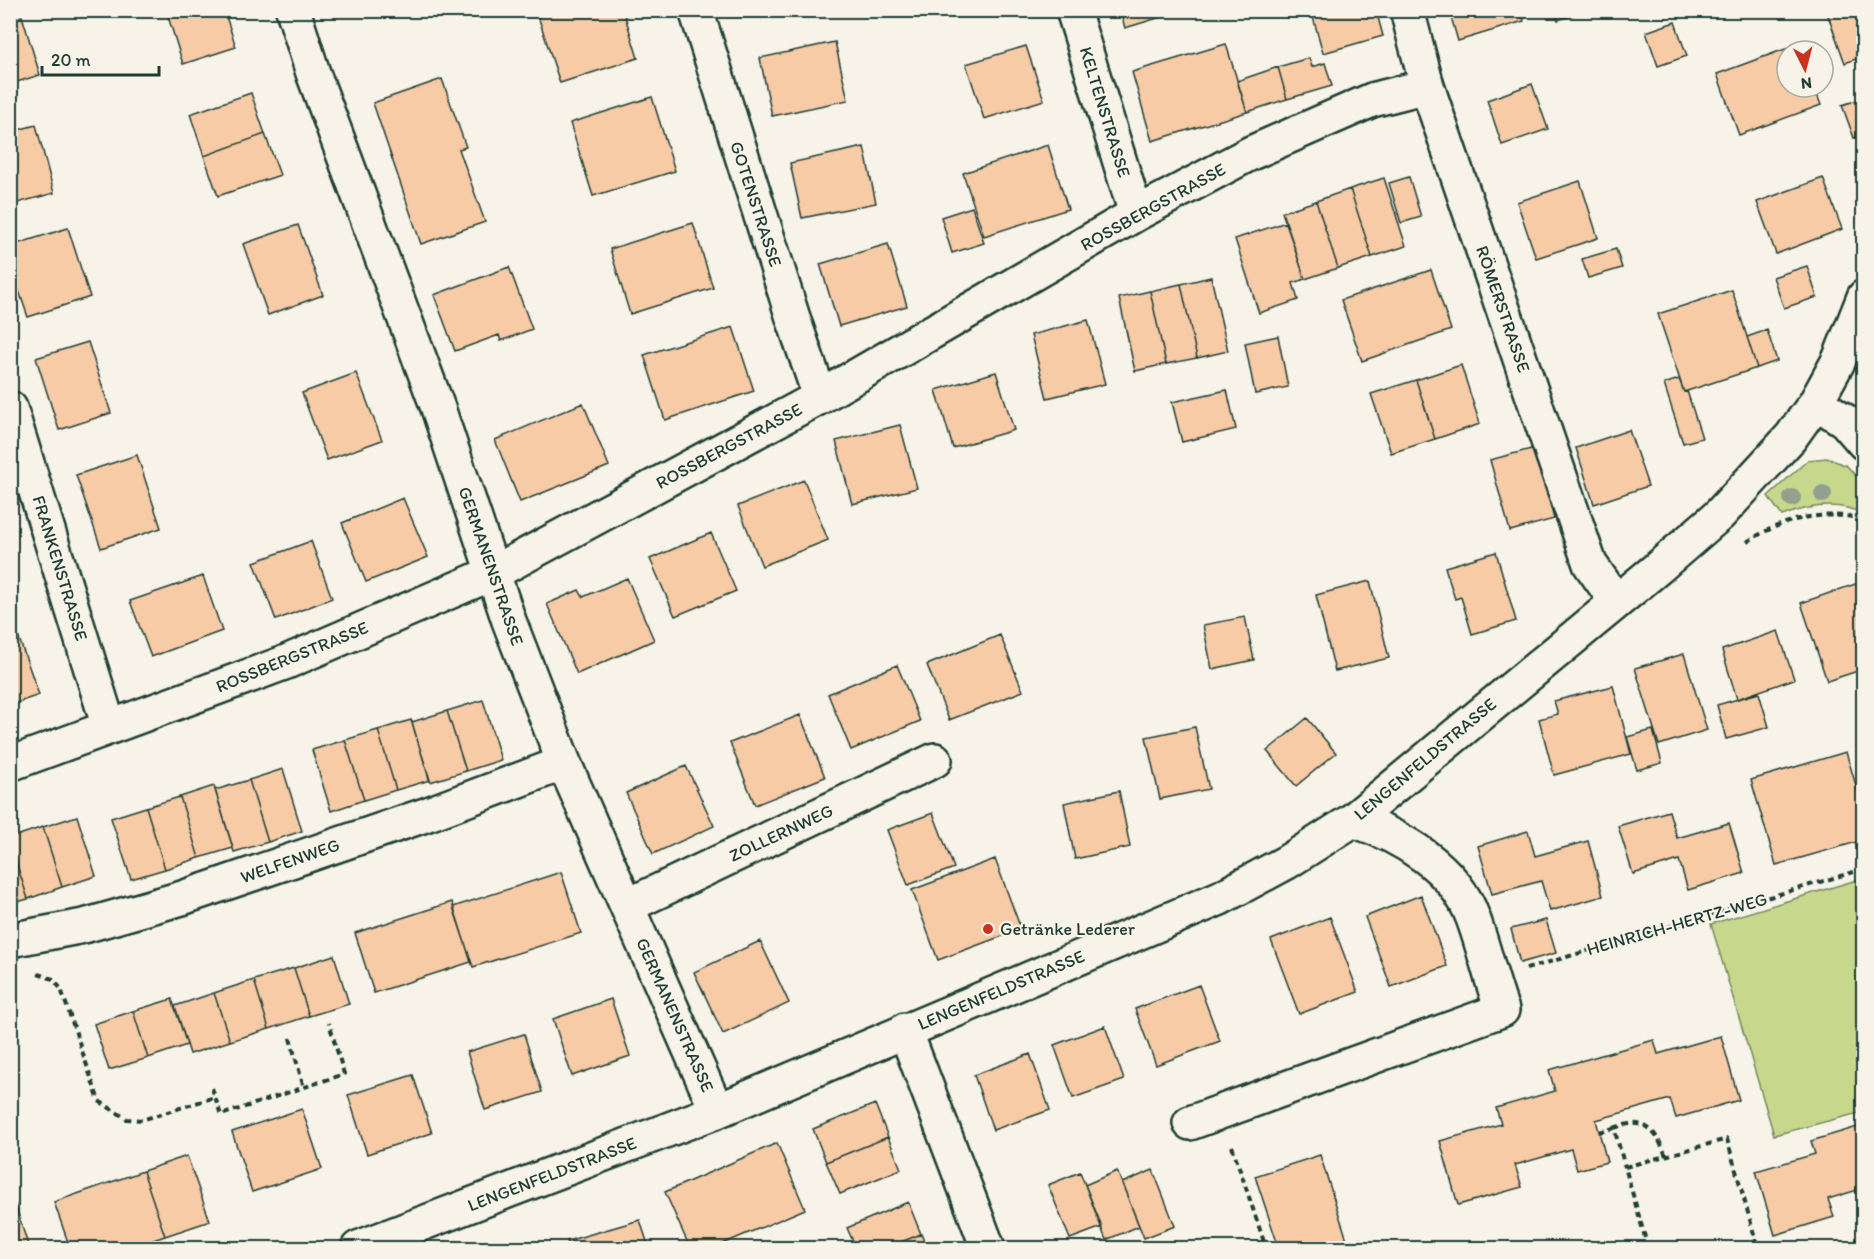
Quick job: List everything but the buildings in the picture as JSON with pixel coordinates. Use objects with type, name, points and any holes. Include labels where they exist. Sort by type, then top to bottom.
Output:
[{"type":"street","name":"GERMANENSTRASSE","points":[[293,10],[313,73],[438,408],[509,621],[564,764],[717,1111]]},
{"type":"street","name":"GOTENSTRASSE","points":[[696,10],[820,397]]},
{"type":"street","name":"KELTENSTRASSE","points":[[1073,10],[1136,214]]},
{"type":"street","name":"RÖMERSTRASSE","points":[[1407,10],[1427,86],[1590,564],[1616,601]]},
{"type":"street","name":"ROSSBERGSTRASSE","points":[[10,764],[284,663],[493,573],[820,397],[1136,214],[1251,153],[1372,100],[1427,86]]},
{"type":"street","name":"LENGENFELDSTRASSE","points":[[358,1248],[717,1111],[1221,898],[1287,862],[1353,820],[1719,515],[1791,437],[1816,402],[1839,360],[1863,297]]},
{"type":"street","points":[[1816,402],[1845,420],[1863,443]]},
{"type":"street","name":"FRANKENSTRASSE","points":[[10,408],[109,727]]},
{"type":"street","name":"ZOLLERNWEG","points":[[627,906],[935,760]]},
{"type":"street","name":"WELFENWEG","points":[[10,940],[84,926],[182,898],[428,814],[564,764]]},
{"type":"street","points":[[1190,1123],[1503,1010],[1472,916],[1455,886],[1433,862],[1378,828],[1353,820]]},
{"type":"street","points":[[905,1030],[988,1248]]},
{"type":"path","points":[[1743,544],[1763,531],[1798,518],[1836,514],[1863,519]]},
{"type":"path","name":"HEINRICH-HERTZ-WEG","points":[[1491,979],[1863,868]]},
{"type":"path","points":[[36,973],[53,979],[61,989],[99,1101],[127,1119],[142,1120],[215,1097]]},
{"type":"path","points":[[212,1088],[221,1115],[344,1074],[329,1023]]},
{"type":"path","points":[[290,1038],[304,1088]]},
{"type":"path","points":[[1221,1111],[1266,1248]]},
{"type":"path","points":[[1599,1132],[1632,1123],[1642,1123],[1656,1135],[1666,1156]]},
{"type":"path","points":[[1614,1128],[1648,1248]]},
{"type":"path","points":[[1625,1167],[1727,1139],[1758,1248]]},
{"type":"green space","points":[[1827,458],[1847,466],[1863,484],[1863,514],[1843,507],[1823,506],[1782,516],[1768,496],[1808,460]]},
{"type":"green space","points":[[1863,878],[1863,1112],[1774,1135],[1711,924]]},
{"type":"place","name":"Getränke Lederer","points":[[988,929]]}]
